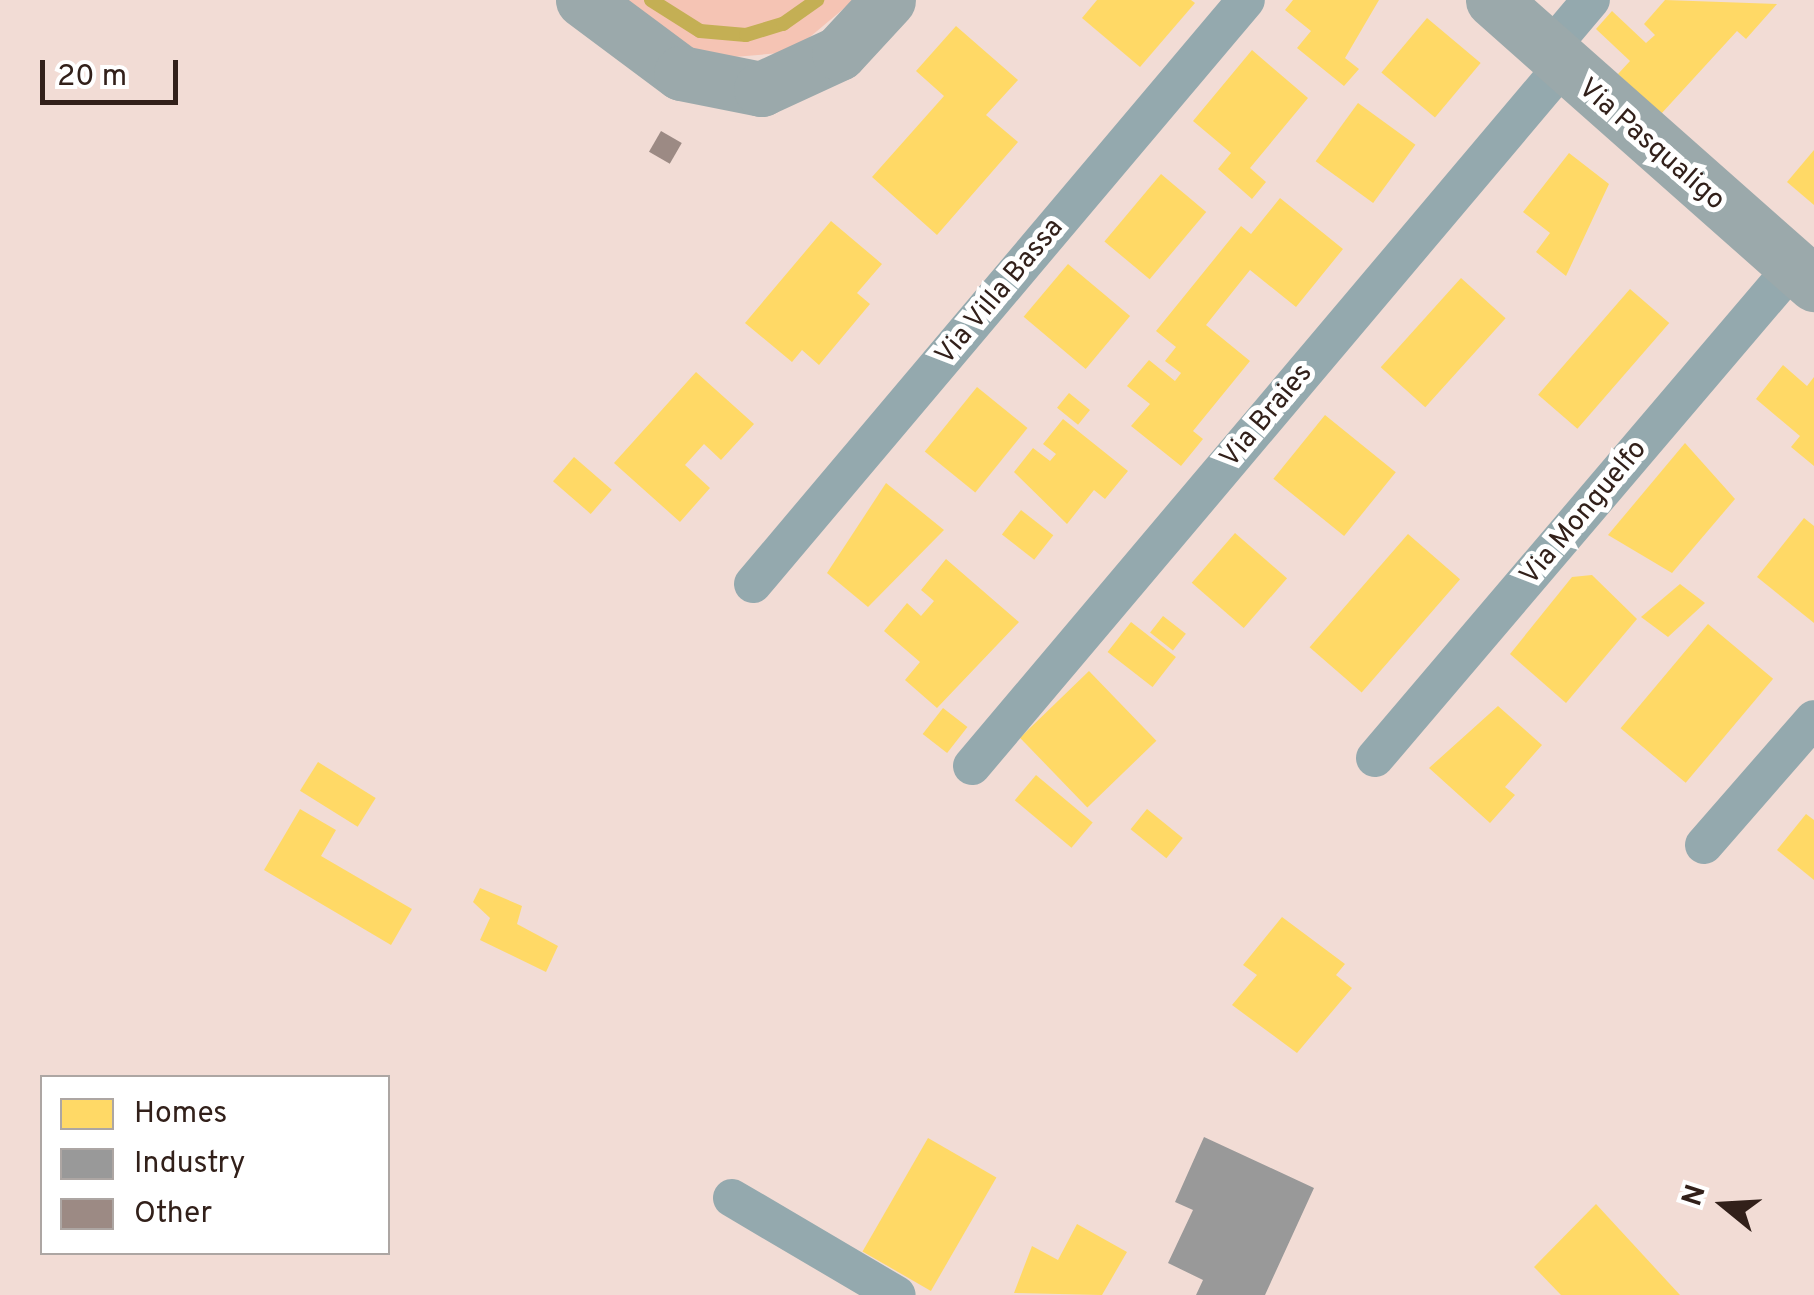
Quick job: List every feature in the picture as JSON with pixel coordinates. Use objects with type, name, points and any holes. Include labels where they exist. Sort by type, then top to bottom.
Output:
[{"type":"street","points":[[583,0],[681,73],[761,88],[839,54],[888,0]]},
{"type":"street","name":"Via Villa Bassa","points":[[753,584],[1246,0]]},
{"type":"street","name":"Via Pasqualigo","points":[[1494,0],[1555,59],[1804,275]]},
{"type":"street","name":"Via Braies","points":[[972,766],[1555,59],[1591,0]]},
{"type":"street","name":"Via Monguelfo","points":[[1375,758],[1804,275]]},
{"type":"street","points":[[1704,845],[1814,718]]},
{"type":"street","points":[[732,1198],[897,1295]]},
{"type":"shaded area","points":[[621,0],[854,0],[792,52],[722,58],[689,49]]},
{"type":"building: Homes","points":[[1097,0],[1195,3],[1140,67],[1082,18]]},
{"type":"building: Homes","points":[[1293,0],[1379,0],[1345,58],[1359,69],[1344,86],[1297,48],[1311,31],[1285,10]]},
{"type":"building: Homes","points":[[1665,0],[1777,4],[1746,39],[1737,31],[1661,114],[1618,74],[1630,61],[1596,29],[1612,11],[1646,43],[1655,35],[1644,24]]},
{"type":"building: Homes","points":[[1427,18],[1481,63],[1435,117],[1381,72]]},
{"type":"building: Homes","points":[[956,26],[1018,80],[986,115],[1018,142],[937,235],[872,177],[944,96],[916,71]]},
{"type":"building: Homes","points":[[1252,50],[1308,98],[1250,168],[1266,182],[1252,199],[1218,169],[1231,153],[1193,121]]},
{"type":"building: Homes","points":[[1358,103],[1415,145],[1373,203],[1316,161]]},
{"type":"building: Homes","points":[[1814,150],[1814,205],[1787,182]]},
{"type":"building: Homes","points":[[1569,153],[1609,184],[1566,276],[1536,252],[1550,233],[1523,212]]},
{"type":"building: Homes","points":[[1161,174],[1206,212],[1150,279],[1104,241]]},
{"type":"building: Homes","points":[[1280,198],[1343,249],[1296,307],[1250,270],[1206,325],[1250,361],[1193,431],[1203,439],[1181,466],[1131,426],[1150,404],[1127,386],[1149,360],[1175,381],[1181,373],[1165,361],[1176,347],[1156,331],[1241,226],[1251,234]]},
{"type":"building: Homes","points":[[831,221],[882,264],[857,293],[870,304],[819,365],[802,350],[792,362],[745,323]]},
{"type":"building: Homes","points":[[1068,264],[1130,316],[1086,369],[1024,317]]},
{"type":"building: Homes","points":[[1461,278],[1506,318],[1425,407],[1381,367]]},
{"type":"building: Homes","points":[[1630,289],[1669,323],[1577,429],[1538,395]]},
{"type":"building: Homes","points":[[1783,365],[1807,386],[1814,377],[1814,466],[1791,447],[1800,436],[1756,399]]},
{"type":"building: Homes","points":[[696,372],[754,424],[721,460],[704,444],[685,465],[710,488],[680,522],[614,463]]},
{"type":"building: Homes","points":[[977,387],[1028,428],[975,492],[925,452]]},
{"type":"building: Homes","points":[[1069,393],[1090,410],[1078,425],[1057,408]]},
{"type":"building: Homes","points":[[1325,415],[1396,472],[1344,536],[1273,479]]},
{"type":"building: Homes","points":[[1063,419],[1128,471],[1105,499],[1094,490],[1067,524],[1014,472],[1033,448],[1050,461],[1056,454],[1043,444]]},
{"type":"building: Homes","points":[[1685,443],[1735,499],[1672,573],[1608,535]]},
{"type":"building: Homes","points":[[574,457],[612,490],[591,514],[553,481]]},
{"type":"building: Homes","points":[[886,483],[944,530],[868,607],[827,573]]},
{"type":"building: Homes","points":[[1021,510],[1053,535],[1034,560],[1002,534]]},
{"type":"building: Homes","points":[[1804,518],[1814,526],[1814,623],[1757,577]]},
{"type":"building: Homes","points":[[1235,533],[1287,578],[1244,628],[1192,583]]},
{"type":"building: Homes","points":[[1408,534],[1460,579],[1362,692],[1310,647]]},
{"type":"building: Homes","points":[[946,559],[1019,622],[937,708],[905,680],[920,662],[884,631],[907,603],[921,616],[934,601],[921,590]]},
{"type":"building: Homes","points":[[1592,575],[1637,619],[1566,703],[1510,654],[1572,577]]},
{"type":"building: Homes","points":[[1680,584],[1705,603],[1668,637],[1641,617]]},
{"type":"building: Homes","points":[[1163,616],[1186,634],[1173,650],[1150,633]]},
{"type":"building: Homes","points":[[1131,622],[1176,657],[1153,687],[1108,652]]},
{"type":"building: Homes","points":[[1708,624],[1773,679],[1686,783],[1621,728]]},
{"type":"building: Homes","points":[[1089,671],[1156,741],[1087,807],[1020,738]]},
{"type":"building: Homes","points":[[1498,706],[1542,745],[1505,787],[1515,795],[1490,823],[1429,768]]},
{"type":"building: Homes","points":[[943,708],[967,727],[947,753],[923,734]]},
{"type":"building: Homes","points":[[318,762],[376,798],[358,827],[300,791]]},
{"type":"building: Homes","points":[[1036,775],[1093,823],[1071,848],[1015,800]]},
{"type":"building: Homes","points":[[300,809],[336,830],[321,856],[412,909],[391,945],[264,870]]},
{"type":"building: Homes","points":[[1147,809],[1183,838],[1166,858],[1131,829]]},
{"type":"building: Homes","points":[[1806,814],[1814,820],[1814,880],[1777,850]]},
{"type":"building: Homes","points":[[480,888],[522,906],[517,924],[558,946],[546,972],[480,940],[490,918],[473,902]]},
{"type":"building: Homes","points":[[1282,917],[1345,964],[1336,975],[1352,988],[1297,1053],[1232,1005],[1257,975],[1243,965]]},
{"type":"building: Homes","points":[[928,1138],[996,1178],[931,1291],[862,1251]]},
{"type":"building: Homes","points":[[1596,1204],[1680,1295],[1561,1295],[1534,1267]]},
{"type":"building: Homes","points":[[1077,1224],[1127,1252],[1102,1295],[1014,1293],[1032,1246],[1058,1260]]},
{"type":"building: Industry","points":[[1204,1137],[1314,1188],[1265,1295],[1196,1295],[1203,1280],[1168,1263],[1193,1210],[1175,1202]]},
{"type":"building: Other","points":[[661,131],[682,143],[670,164],[649,152]]},
{"type":"waterway","points":[[651,0],[700,31],[746,35],[783,24],[817,0]]}]
